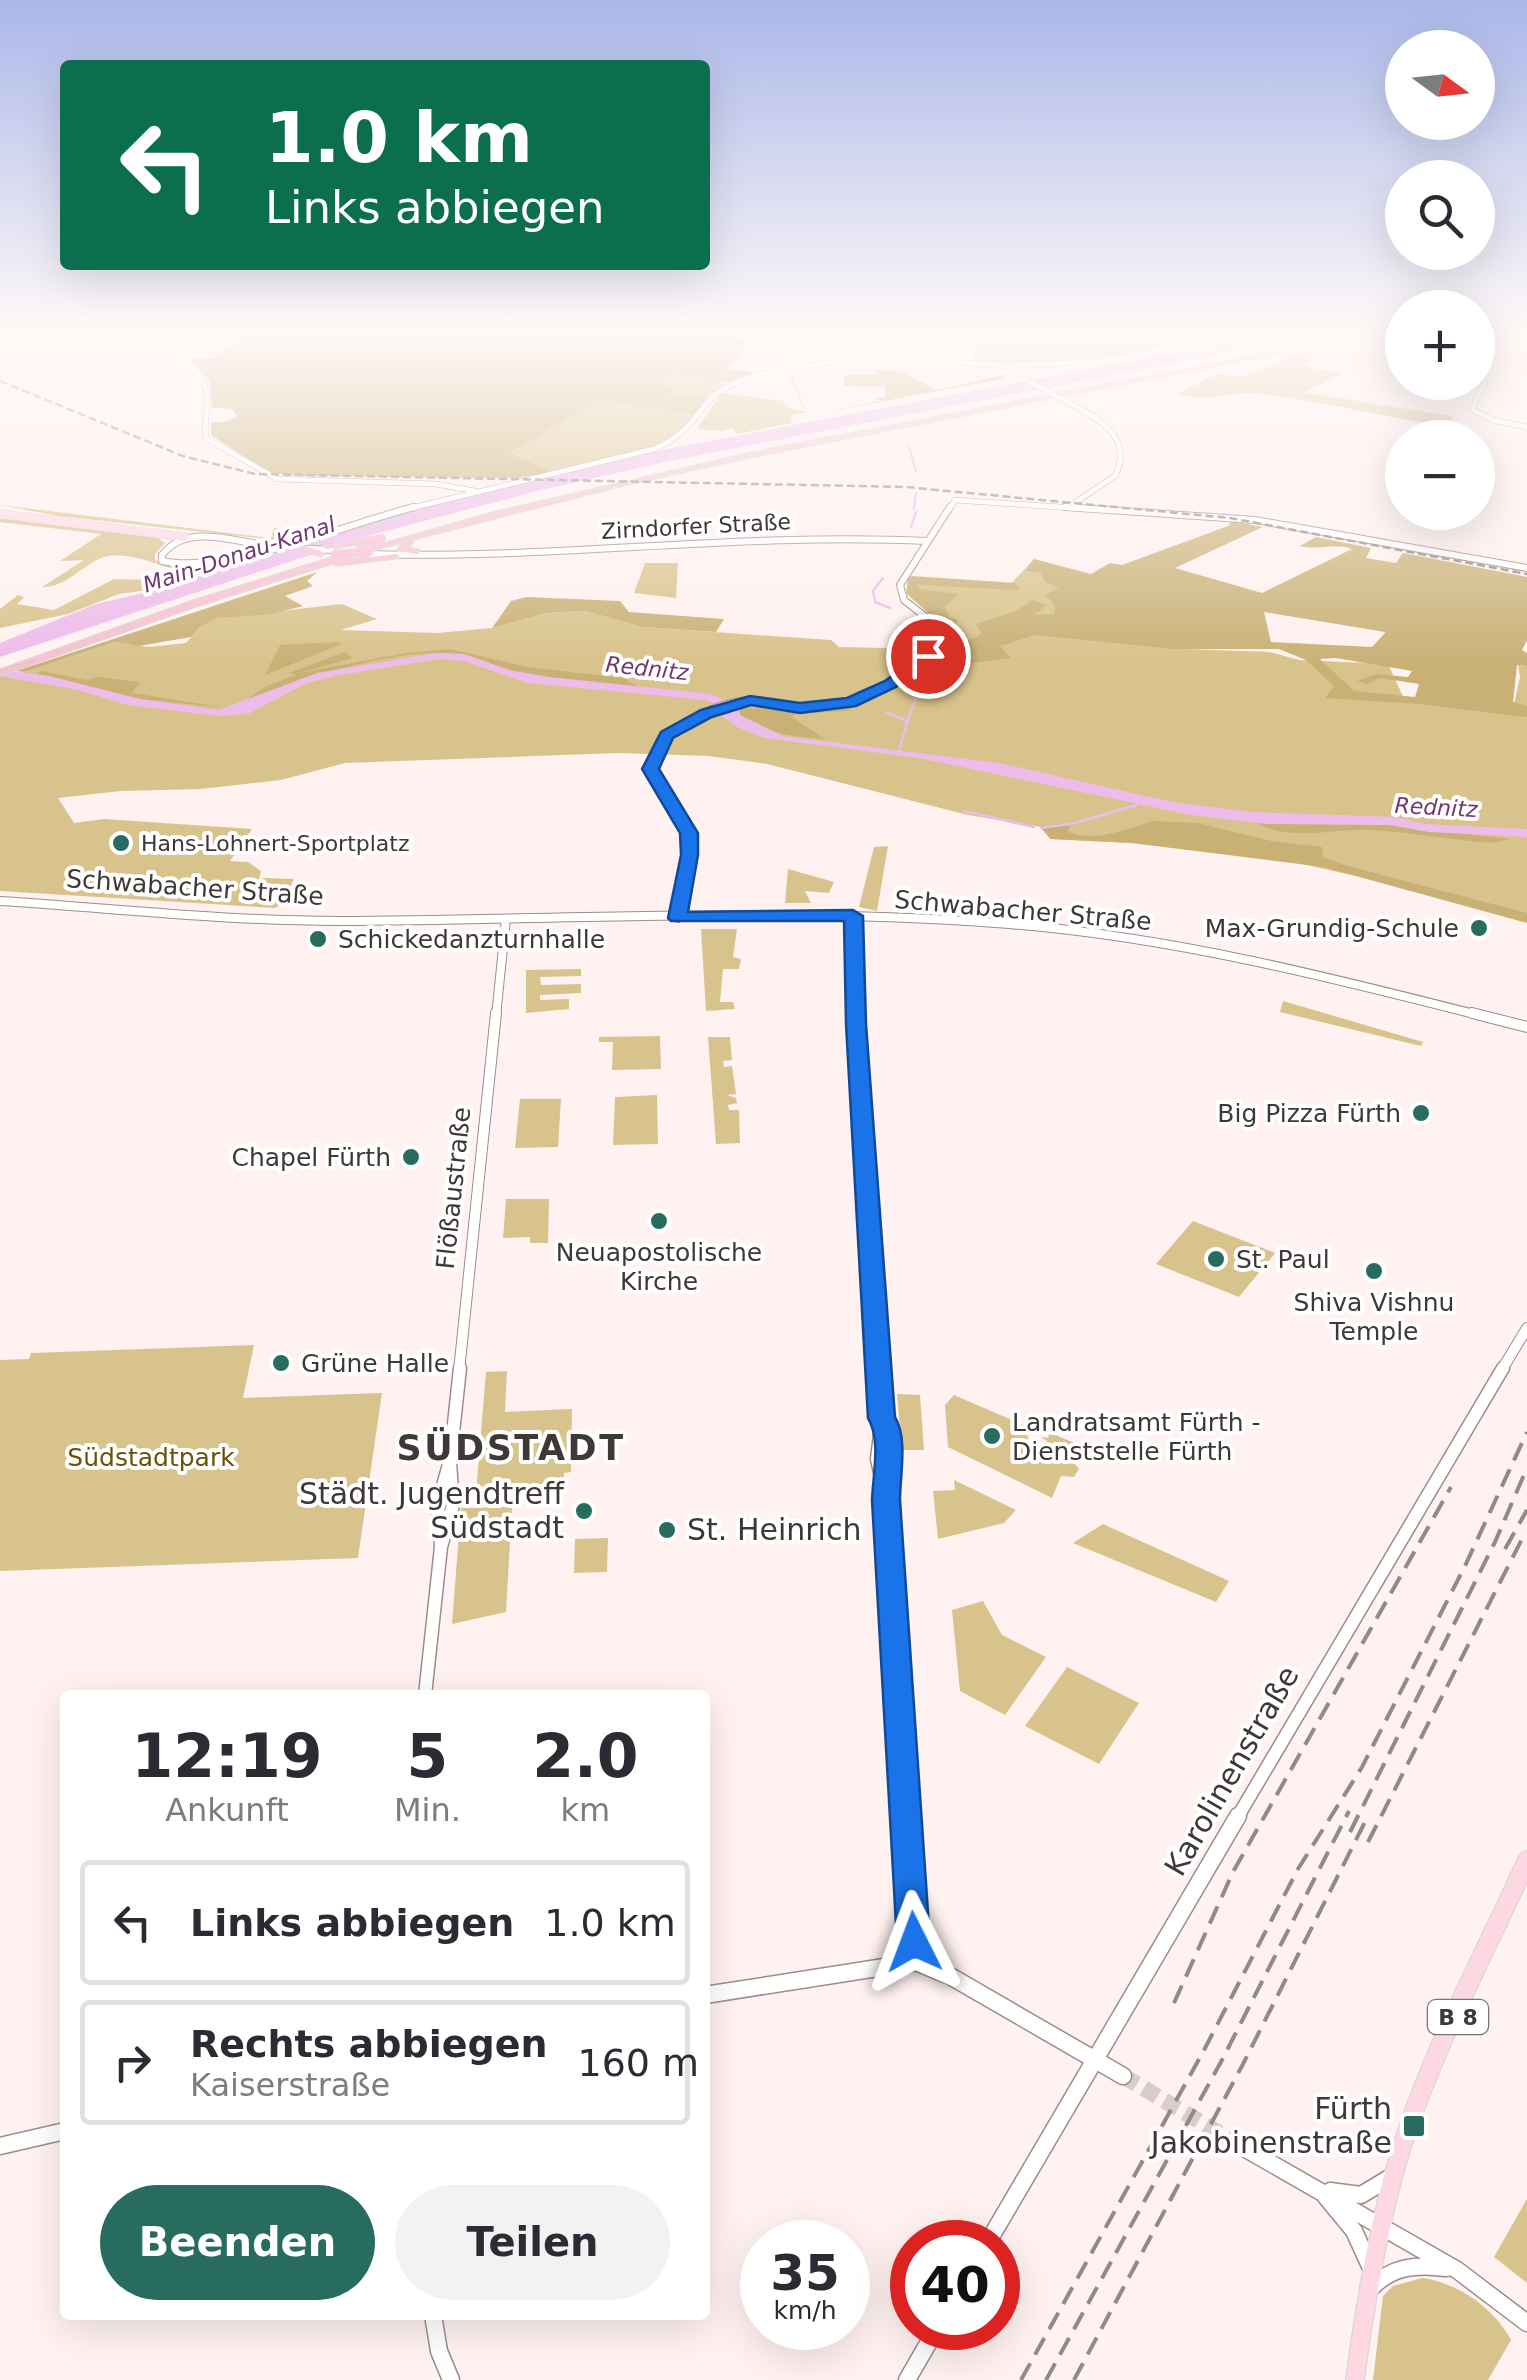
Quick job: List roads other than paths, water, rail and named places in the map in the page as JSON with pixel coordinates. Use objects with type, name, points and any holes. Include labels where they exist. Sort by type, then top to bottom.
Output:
[{"type":"highway","points":[[358,552],[383,537],[823,442]]},
{"type":"highway","points":[[92,636],[358,552],[587,490],[828,442]]},
{"type":"highway","points":[[17,665],[358,552],[409,542],[587,490]]},
{"type":"highway","points":[[358,552],[383,537]]},
{"type":"highway","points":[[409,542],[402,549],[416,552]]},
{"type":"highway","points":[[0,672],[293,564],[309,554],[358,552],[396,556]]},
{"type":"main road","points":[[212,442],[271,478],[436,484],[476,491]]},
{"type":"main road","points":[[183,534],[162,555],[162,560],[179,566],[220,562],[671,442]]},
{"type":"main road","points":[[1071,505],[1115,476],[1119,468],[1117,442]]},
{"type":"main road","points":[[678,918],[690,855],[689,833],[651,769],[660,744],[678,726],[736,704],[760,700],[806,708],[844,704],[868,696],[921,664],[934,647],[937,626],[930,616],[904,600],[900,585],[955,500],[1071,505],[1259,521],[1527,568]]},
{"type":"main road","points":[[0,512],[272,542]]},
{"type":"main road","points":[[89,523],[155,534],[167,538],[171,545]]},
{"type":"main road","points":[[155,534],[263,545]]},
{"type":"main road","name":"Zirndorfer Straße","points":[[454,554],[842,536],[928,542]]},
{"type":"main road","points":[[171,545],[207,539]]},
{"type":"main road","points":[[358,552],[396,556],[454,554]]},
{"type":"main road","points":[[309,554],[454,554]]},
{"type":"main road","name":"Schwabacher Straße","points":[[2,899],[301,920],[853,916],[1009,924],[1138,939],[1294,967],[1527,1027]]},
{"type":"main road","points":[[853,916],[882,1418],[878,1426],[880,1464],[886,1500],[916,1962]]},
{"type":"main road","name":"Flößaustraße","points":[[425,1690],[441,1547],[448,1531],[454,1476],[450,1461],[506,919]]},
{"type":"main road","name":"Karolinenstraße","points":[[1001,2220],[1348,1624],[1527,1328]]},
{"type":"main road","name":"B 8","points":[[1355,2380],[1367,2292],[1393,2175],[1417,2104],[1527,1860]]},
{"type":"main road","points":[[710,1994],[916,1962],[938,1970],[1122,2076]]},
{"type":"main road","points":[[0,2146],[60,2132]]},
{"type":"main road","points":[[1246,2149],[1457,2270],[1527,2323]]},
{"type":"main road","points":[[1319,2189],[1361,2195],[1393,2175]]},
{"type":"main road","points":[[1319,2189],[1354,2231],[1372,2270]]},
{"type":"main road","points":[[1367,2292],[1377,2280],[1402,2267],[1457,2270]]},
{"type":"main road","points":[[434,2320],[439,2352],[451,2380]]},
{"type":"main road","points":[[906,2380],[924,2350]]},
{"type":"waterway","points":[[909,447],[916,471]]},
{"type":"waterway","points":[[914,509],[916,493]]},
{"type":"waterway","points":[[911,527],[916,512]]},
{"type":"waterway","points":[[883,578],[873,591],[875,602],[890,608]]},
{"type":"waterway","points":[[913,708],[923,679],[937,658]]},
{"type":"waterway","points":[[899,751],[911,710]]},
{"type":"waterway","points":[[886,712],[907,721]]},
{"type":"waterway","points":[[1041,828],[1075,823],[1137,805]]},
{"type":"waterway","points":[[964,811],[1034,827]]},
{"type":"tunnel","points":[[1123,2076],[1246,2149]]},
{"type":"railway","points":[[149,442],[183,456],[255,474],[906,487],[1230,518],[1527,574]]},
{"type":"railway","points":[[1021,2380],[1203,2052],[1298,1869],[1362,1767],[1465,1566],[1527,1432]]},
{"type":"railway","points":[[1350,1832],[1495,1542],[1527,1468]]},
{"type":"railway","points":[[1174,2003],[1233,1872],[1451,1487]]},
{"type":"railway","points":[[1505,1549],[1527,1510]]},
{"type":"railway","points":[[1368,1842],[1522,1539]]},
{"type":"railway","points":[[1046,2380],[1222,2060],[1349,1811]]},
{"type":"railway","points":[[1074,2380],[1242,2066],[1366,1820]]},
{"type":"place","name":"Hans-Lohnert-Sportplatz","points":[[121,843]]},
{"type":"place","name":"Max-Grundig-Schule","points":[[1479,928]]},
{"type":"place","name":"Schickedanzturnhalle","points":[[318,939]]},
{"type":"place","name":"Big Pizza Fürth","points":[[1421,1113]]},
{"type":"place","name":"Chapel Fürth","points":[[411,1157]]},
{"type":"place","name":"Neuapostolische Kirche","points":[[659,1221]]},
{"type":"place","name":"St. Paul","points":[[1216,1259]]},
{"type":"place","name":"Shiva Vishnu Temple","points":[[1374,1271]]},
{"type":"place","name":"Grüne Halle","points":[[281,1363]]},
{"type":"place","name":"Landratsamt Fürth - Dienststelle Fürth","points":[[992,1436]]},
{"type":"place","name":"Städt. Jugendtreff Südstadt","points":[[584,1511]]},
{"type":"place","name":"St. Heinrich","points":[[667,1530]]},
{"type":"place","name":"Fürth Jakobinenstraße","points":[[1414,2126]]},
{"type":"district","name":"SÜDSTADT","points":[[511,1448]]},
{"type":"water label","name":"Main-Donau-Kanal","points":[[239,554]]},
{"type":"water label","name":"Rednitz","points":[[647,668]]},
{"type":"water label","name":"Rednitz","points":[[1436,807]]},
{"type":"park label","name":"Südstadtpark","points":[[151,1457]]}]
